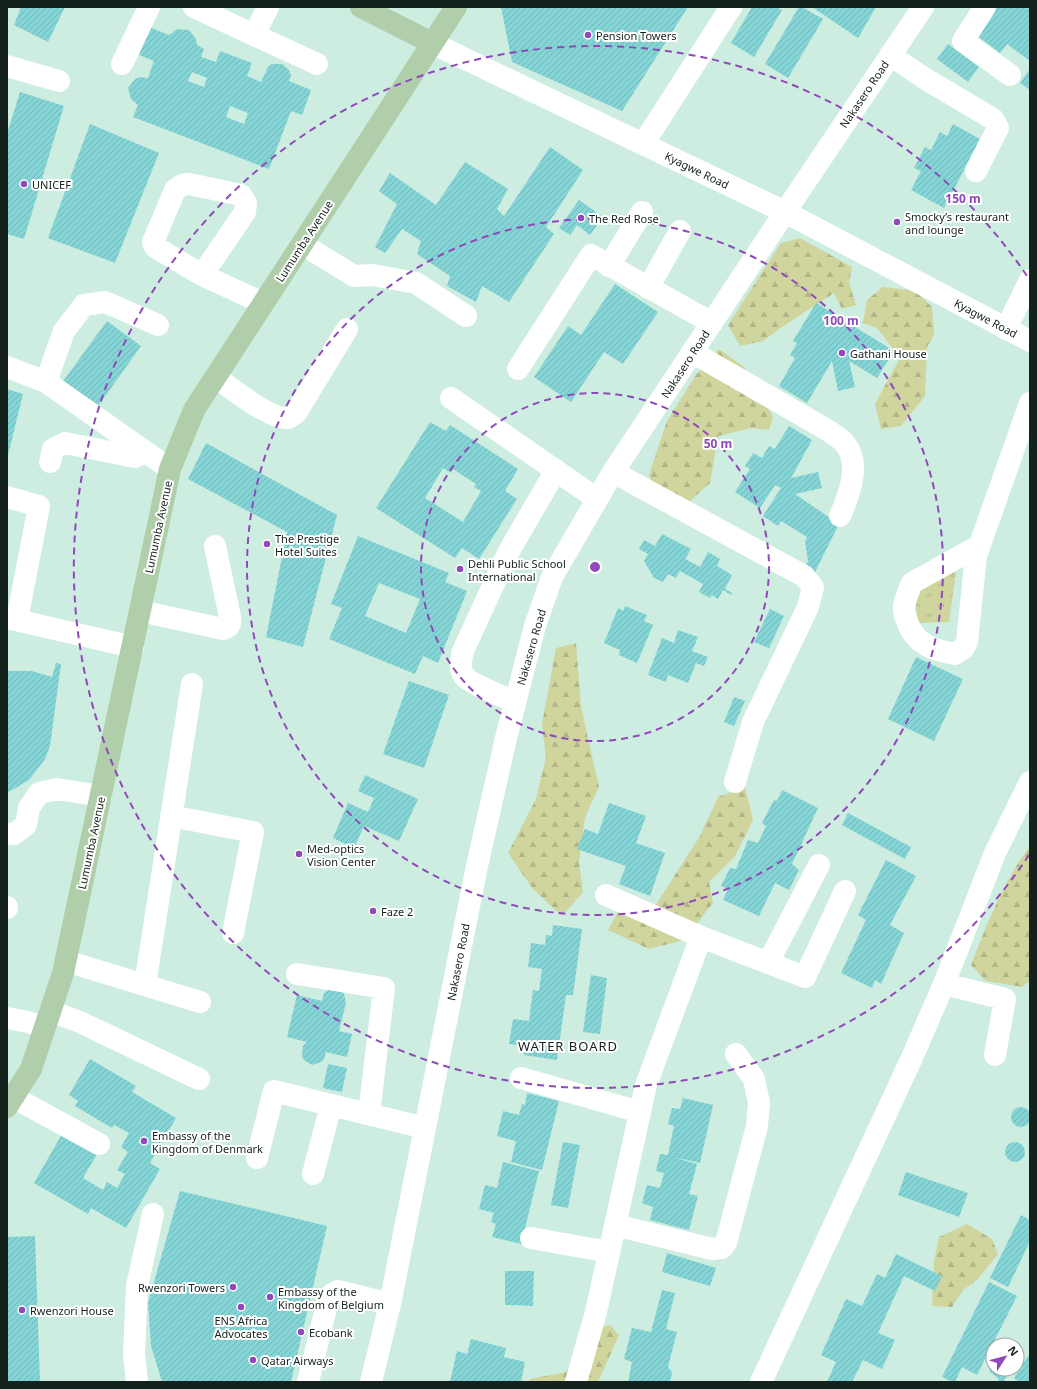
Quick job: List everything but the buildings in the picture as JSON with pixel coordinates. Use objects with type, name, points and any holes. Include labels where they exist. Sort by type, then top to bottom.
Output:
[{"type":"main road","name":"Kyagwe Road","points":[[360,7],[432,43]]},
{"type":"main road","name":"Lumumba Avenue","points":[[10,1102],[30,1069],[63,973],[170,469],[194,410],[456,7]]},
{"type":"street","points":[[122,64],[149,7]]},
{"type":"street","points":[[194,7],[317,64]]},
{"type":"street","points":[[254,35],[268,7]]},
{"type":"street","points":[[643,144],[731,7]]},
{"type":"street","name":"Nakasero Road","points":[[371,1382],[390,1304],[477,866],[515,702],[535,626],[552,577],[613,472],[923,7]]},
{"type":"street","points":[[985,7],[963,41],[1010,75]]},
{"type":"street","name":"Kyagwe Road","points":[[432,43],[785,212],[1030,341]]},
{"type":"street","points":[[890,55],[924,78],[993,119],[996,123],[998,128],[976,171]]},
{"type":"street","points":[[7,66],[59,81]]},
{"type":"street","points":[[202,275],[245,212],[246,203],[241,195],[190,184],[182,185],[175,190],[154,242],[155,247],[202,275],[263,303]]},
{"type":"street","points":[[609,266],[642,212]]},
{"type":"street","points":[[648,288],[680,231]]},
{"type":"street","points":[[302,244],[354,276],[373,275],[416,283],[466,316]]},
{"type":"street","points":[[518,369],[591,255],[712,323]]},
{"type":"street","points":[[1006,329],[1030,280]]},
{"type":"street","points":[[46,382],[64,331],[84,305],[105,302],[158,325]]},
{"type":"street","points":[[216,377],[250,403],[282,418],[289,418],[296,413],[347,329]]},
{"type":"street","points":[[692,352],[829,430],[846,445],[854,466],[845,503],[840,516]]},
{"type":"street","points":[[7,367],[46,382],[170,469]]},
{"type":"street","points":[[451,398],[597,499]]},
{"type":"street","points":[[980,545],[912,583],[904,606],[904,615],[918,641],[943,652],[955,654],[963,649],[966,642],[976,556],[980,545],[1030,403]]},
{"type":"street","points":[[50,462],[53,449],[65,443],[135,457],[146,452]]},
{"type":"street","points":[[515,702],[464,676],[460,663],[463,651],[508,553],[556,470]]},
{"type":"street","points":[[613,472],[804,576],[812,587],[808,607],[753,722],[735,782]]},
{"type":"street","points":[[7,497],[39,506],[12,619],[133,647]]},
{"type":"street","points":[[140,611],[223,630],[228,628],[231,623],[215,546]]},
{"type":"street","points":[[145,985],[192,684]]},
{"type":"street","points":[[761,1382],[906,1069],[944,984],[994,853],[1030,782]]},
{"type":"street","points":[[7,834],[14,834],[26,825],[29,808],[39,793],[57,789],[101,796]]},
{"type":"street","points":[[171,816],[253,832],[233,933]]},
{"type":"street","points":[[769,961],[819,865]]},
{"type":"street","points":[[606,895],[702,937],[769,961],[805,977],[845,891]]},
{"type":"street","points":[[576,1382],[596,1312],[646,1085],[702,937]]},
{"type":"street","points":[[66,961],[200,1002]]},
{"type":"street","points":[[297,974],[384,988],[369,1114]]},
{"type":"street","points":[[944,984],[1006,999],[996,1055]]},
{"type":"street","points":[[7,1018],[28,1022],[47,1020],[80,1022],[199,1079]]},
{"type":"street","points":[[615,1225],[717,1250],[722,1248],[726,1243],[757,1126],[759,1103],[754,1079],[736,1054]]},
{"type":"street","points":[[521,1078],[640,1112]]},
{"type":"street","points":[[257,1158],[274,1091],[426,1128]]},
{"type":"street","points":[[10,1102],[99,1144]]},
{"type":"street","points":[[314,1174],[331,1105]]},
{"type":"street","points":[[137,1382],[134,1354],[137,1286],[153,1214]]},
{"type":"street","points":[[531,1238],[609,1252]]},
{"type":"street","points":[[308,1382],[328,1300],[332,1294],[338,1291],[390,1304]]},
{"type":"green space","points":[[800,238],[852,267],[849,283],[856,305],[842,309],[834,293],[763,341],[740,346],[728,325],[781,243]]},
{"type":"green space","points":[[883,287],[915,291],[932,307],[934,335],[927,347],[925,396],[901,426],[881,429],[875,404],[900,358],[877,328],[863,323],[867,300]]},
{"type":"green space","points":[[719,349],[744,367],[773,417],[769,430],[751,428],[718,436],[710,483],[689,502],[664,514],[649,475],[667,421],[696,375]]},
{"type":"green space","points":[[956,572],[949,622],[918,623],[916,605],[923,576]]},
{"type":"green space","points":[[576,643],[581,707],[599,787],[585,817],[579,862],[583,892],[562,916],[533,889],[508,853],[536,799],[546,757],[542,724],[556,648]]},
{"type":"green space","points":[[745,787],[753,820],[735,856],[709,882],[713,903],[684,940],[649,949],[608,930],[619,910],[650,914],[700,836],[718,797]]},
{"type":"green space","points":[[1030,846],[1030,981],[1022,987],[986,981],[971,965],[1004,889],[1020,860]]},
{"type":"green space","points":[[967,1224],[992,1239],[998,1254],[978,1279],[963,1290],[952,1307],[932,1306],[934,1262],[939,1237]]},
{"type":"green space","points":[[610,1325],[619,1335],[598,1382],[529,1382],[530,1379],[566,1372],[591,1330]]},
{"type":"place","name":"Pension Towers","points":[[588,35]]},
{"type":"place","name":"UNICEF","points":[[24,184]]},
{"type":"place","name":"The Red Rose","points":[[581,218]]},
{"type":"place","name":"Smocky’s restaurant and lounge","points":[[897,222]]},
{"type":"place","name":"Gathani House","points":[[842,353]]},
{"type":"place","name":"The Prestige Hotel Suites","points":[[267,544]]},
{"type":"place","name":"Dehli Public School International","points":[[460,569]]},
{"type":"place","name":"Med-optics Vision Center","points":[[299,854]]},
{"type":"place","name":"Faze 2","points":[[373,911]]},
{"type":"place","name":"Embassy of the Kingdom of Denmark","points":[[144,1141]]},
{"type":"place","name":"Rwenzori Towers","points":[[233,1287]]},
{"type":"place","name":"Embassy of the Kingdom of Belgium","points":[[270,1297]]},
{"type":"place","name":"ENS Africa Advocates","points":[[241,1307]]},
{"type":"place","name":"Rwenzori House","points":[[22,1310]]},
{"type":"place","name":"Ecobank","points":[[301,1332]]},
{"type":"place","name":"Qatar Airways","points":[[253,1360]]},
{"type":"district","name":"WATER BOARD","points":[[568,1046]]}]
